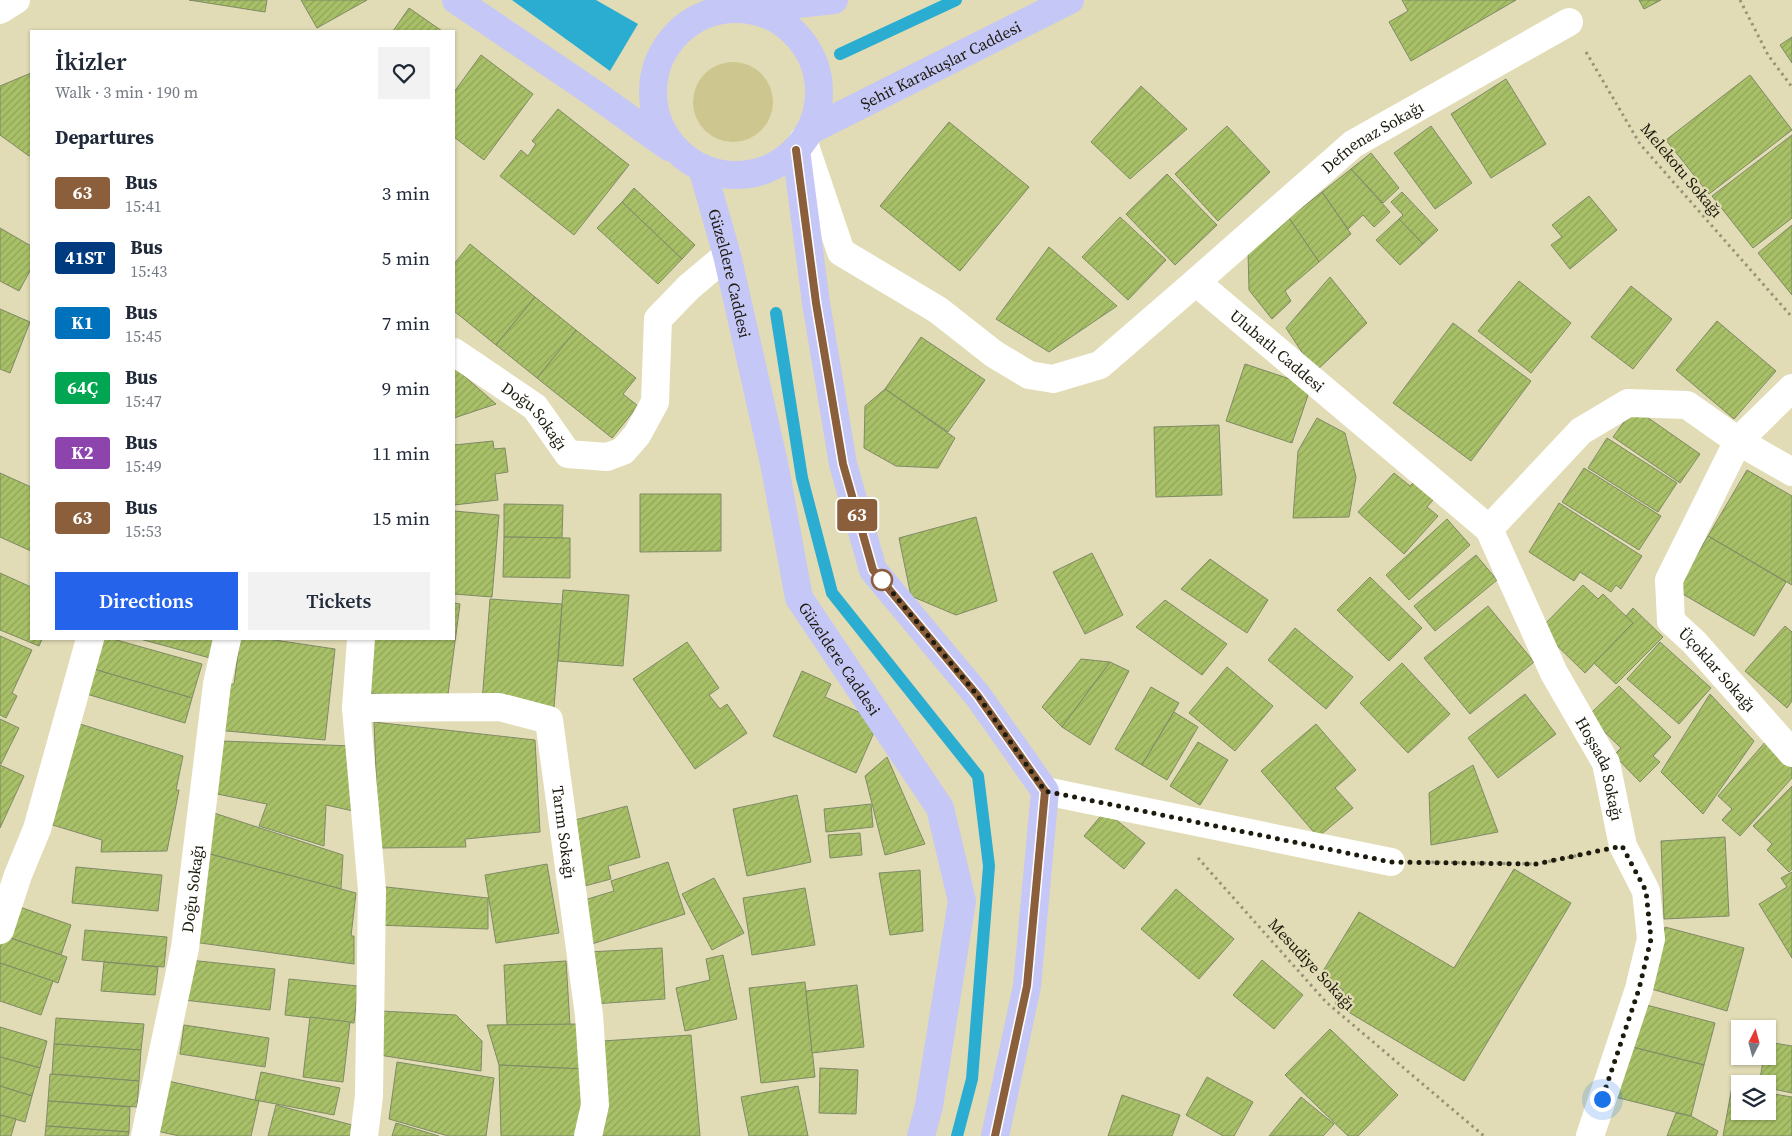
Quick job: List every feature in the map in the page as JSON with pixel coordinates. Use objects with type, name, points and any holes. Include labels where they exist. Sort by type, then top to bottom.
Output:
[{"type":"main road","points":[[456,0],[691,162],[727,175],[752,174],[776,165],[803,140],[819,106],[819,79],[812,55],[797,34],[776,18],[752,10],[714,4],[676,32],[660,55],[652,81],[653,108],[663,134],[691,162]]},
{"type":"main road","points":[[752,10],[834,0]]},
{"type":"main road","name":"Şehit Karakuşlar Caddesi","points":[[803,140],[1070,0]]},
{"type":"main road","points":[[803,140],[816,303],[843,464],[873,570],[978,696],[1045,791],[1027,986],[996,1136]]},
{"type":"main road","name":"Güzeldere Caddesi","points":[[691,162],[727,255],[774,464],[799,598],[940,808],[962,901],[929,1106],[921,1136]]},
{"type":"street","points":[[0,10],[16,0]]},
{"type":"street","name":"Defnenaz Sokağı","points":[[1196,282],[1353,144],[1569,22]]},
{"type":"street","points":[[803,140],[841,252],[938,310],[994,354],[1029,375],[1054,379],[1100,366],[1196,282]]},
{"type":"street","name":"Doğu Sokağı","points":[[455,353],[536,407],[568,454],[607,457],[623,451],[637,435],[655,402],[658,319],[689,287],[727,255]]},
{"type":"street","name":"Ulubatlı Caddesi","points":[[1196,282],[1488,529]]},
{"type":"street","name":"Üçoklar Sokağı","points":[[1792,388],[1738,441],[1669,580],[1671,621],[1694,642],[1792,753]]},
{"type":"street","points":[[1488,529],[1581,431],[1628,403],[1687,405],[1738,441],[1792,472]]},
{"type":"street","name":"Hoşsada Sokağı","points":[[1488,529],[1554,673],[1606,763],[1622,846],[1646,891],[1651,939],[1639,989],[1590,1136]]},
{"type":"street","points":[[0,930],[9,872],[37,829],[90,640]]},
{"type":"street","name":"Doğu Sokağı","points":[[145,1136],[186,948],[217,684],[227,640]]},
{"type":"street","points":[[361,640],[356,708],[372,890],[369,1096],[364,1136]]},
{"type":"street","name":"Tarım Sokağı","points":[[356,708],[500,706],[549,720],[589,1014],[595,1105],[588,1136]]},
{"type":"street","points":[[1045,791],[1391,862]]},
{"type":"path","points":[[1740,0],[1768,55],[1792,87]]},
{"type":"path","name":"Melekotu Sokağı","points":[[1569,22],[1640,144],[1792,317]]},
{"type":"path","points":[[1391,862],[1536,864],[1622,846]]},
{"type":"path","name":"Mesudiye Sokağı","points":[[1198,857],[1326,1002],[1484,1136]]},
{"type":"shaded area","points":[[733,62],[748,65],[761,74],[770,87],[773,102],[770,117],[761,130],[748,139],[733,142],[718,139],[705,130],[696,117],[693,102],[696,87],[705,74],[718,65]]},
{"type":"water","points":[[512,0],[596,0],[638,24],[610,71]]},
{"type":"building","points":[[189,0],[267,0],[265,12]]},
{"type":"building","points":[[301,0],[367,0],[317,28]]},
{"type":"building","points":[[1402,0],[1516,0],[1411,61],[1389,22],[1408,11]]},
{"type":"building","points":[[1639,0],[1661,0],[1644,9]]},
{"type":"building","points":[[409,8],[441,30],[394,30]]},
{"type":"building","points":[[1792,37],[1792,63],[1780,45]]},
{"type":"building","points":[[481,55],[533,94],[484,160],[455,138],[455,91]]},
{"type":"building","points":[[30,73],[29,156],[0,135],[0,86]]},
{"type":"building","points":[[1750,75],[1792,130],[1709,194],[1666,140]]},
{"type":"building","points":[[1506,79],[1546,144],[1491,178],[1451,114]]},
{"type":"building","points":[[1141,86],[1187,129],[1130,179],[1091,142]]},
{"type":"building","points":[[558,109],[629,165],[574,235],[500,176],[521,150],[528,156],[536,144],[532,141]]},
{"type":"building","points":[[949,122],[1029,187],[960,271],[880,206]]},
{"type":"building","points":[[1227,126],[1270,172],[1218,221],[1175,174]]},
{"type":"building","points":[[1431,126],[1472,183],[1435,209],[1394,153]]},
{"type":"building","points":[[1792,135],[1792,218],[1753,248],[1712,196]]},
{"type":"building","points":[[1371,153],[1399,188],[1383,203],[1351,169]]},
{"type":"building","points":[[1351,169],[1390,212],[1374,227],[1363,215],[1348,229],[1322,192]]},
{"type":"building","points":[[1167,174],[1217,225],[1175,265],[1126,214]]},
{"type":"building","points":[[634,188],[695,245],[682,259],[622,202]]},
{"type":"building","points":[[1322,192],[1351,234],[1319,262],[1289,218]]},
{"type":"building","points":[[1402,192],[1438,230],[1423,244],[1399,219],[1403,215],[1391,202]]},
{"type":"building","points":[[1589,196],[1617,230],[1570,269],[1551,245],[1562,237],[1552,225]]},
{"type":"building","points":[[622,202],[682,259],[658,284],[597,228]]},
{"type":"building","points":[[1120,217],[1166,260],[1128,300],[1082,257]]},
{"type":"building","points":[[1289,218],[1319,262],[1285,291],[1291,301],[1272,319],[1249,290],[1248,250]]},
{"type":"building","points":[[1399,219],[1423,244],[1400,265],[1376,240]]},
{"type":"building","points":[[1792,225],[1792,295],[1758,253]]},
{"type":"building","points":[[0,228],[30,245],[30,271],[19,291],[0,281]]},
{"type":"building","points":[[470,244],[535,297],[496,345],[455,312],[455,263]]},
{"type":"building","points":[[1049,247],[1117,306],[1049,352],[996,319]]},
{"type":"building","points":[[1330,277],[1367,323],[1315,372],[1286,328]]},
{"type":"building","points":[[1519,281],[1571,323],[1531,373],[1478,331]]},
{"type":"building","points":[[1631,286],[1672,319],[1633,369],[1591,337]]},
{"type":"building","points":[[535,297],[576,330],[537,378],[496,345]]},
{"type":"building","points":[[0,309],[30,322],[10,373],[0,369]]},
{"type":"building","points":[[1717,321],[1776,371],[1734,419],[1676,370]]},
{"type":"building","points":[[1453,323],[1531,381],[1471,461],[1393,403]]},
{"type":"building","points":[[576,330],[636,378],[623,394],[638,406],[612,438],[537,378]]},
{"type":"building","points":[[921,337],[985,380],[948,432],[885,389]]},
{"type":"building","points":[[1245,364],[1311,386],[1292,443],[1226,421]]},
{"type":"building","points":[[455,368],[496,404],[455,418]]},
{"type":"building","points":[[885,389],[955,438],[938,468],[896,466],[864,448],[865,406]]},
{"type":"building","points":[[1634,408],[1700,454],[1680,483],[1613,437]]},
{"type":"building","points":[[1317,418],[1345,433],[1356,477],[1349,517],[1293,518],[1298,451]]},
{"type":"building","points":[[1219,425],[1222,495],[1156,497],[1154,427]]},
{"type":"building","points":[[1607,438],[1677,483],[1658,512],[1588,468]]},
{"type":"building","points":[[493,441],[494,449],[505,448],[508,472],[495,474],[498,500],[455,505],[455,445]]},
{"type":"building","points":[[1584,468],[1661,516],[1639,550],[1562,502]]},
{"type":"building","points":[[1747,470],[1792,496],[1792,585],[1708,536]]},
{"type":"building","points":[[0,473],[30,487],[30,551],[0,537]]},
{"type":"building","points":[[1394,473],[1410,486],[1414,482],[1433,500],[1427,507],[1438,516],[1404,554],[1358,512]]},
{"type":"building","points":[[640,494],[721,494],[721,551],[640,552]]},
{"type":"building","points":[[1559,503],[1642,556],[1621,589],[1616,585],[1611,592],[1580,572],[1574,581],[1529,552]]},
{"type":"building","points":[[504,504],[563,505],[562,538],[504,537]]},
{"type":"building","points":[[455,511],[499,515],[492,597],[455,594]]},
{"type":"building","points":[[976,517],[997,601],[956,615],[911,596],[899,538]]},
{"type":"building","points":[[1447,519],[1470,545],[1409,600],[1386,575]]},
{"type":"building","points":[[1708,536],[1786,582],[1754,636],[1676,590]]},
{"type":"building","points":[[504,537],[570,538],[570,578],[503,577]]},
{"type":"building","points":[[1092,553],[1123,615],[1085,634],[1053,572]]},
{"type":"building","points":[[1476,555],[1497,580],[1435,631],[1414,606]]},
{"type":"building","points":[[1210,559],[1268,600],[1247,633],[1181,589]]},
{"type":"building","points":[[0,573],[30,587],[30,640],[42,640],[39,646],[0,630]]},
{"type":"building","points":[[1370,577],[1422,628],[1389,661],[1337,610]]},
{"type":"building","points":[[1583,585],[1598,599],[1603,594],[1633,623],[1585,673],[1540,629]]},
{"type":"building","points":[[563,590],[629,595],[623,666],[558,661]]},
{"type":"building","points":[[490,599],[562,604],[554,708],[482,702]]},
{"type":"building","points":[[1165,600],[1227,644],[1202,675],[1136,627]]},
{"type":"building","points":[[455,603],[460,604],[447,702],[360,692],[367,640],[455,640]]},
{"type":"building","points":[[1488,606],[1534,662],[1470,714],[1424,658]]},
{"type":"building","points":[[1633,608],[1663,637],[1616,684],[1594,663],[1633,623],[1626,616]]},
{"type":"building","points":[[1785,626],[1792,632],[1792,701],[1787,708],[1745,671]]},
{"type":"building","points":[[1295,628],[1353,677],[1326,709],[1268,660]]},
{"type":"building","points":[[0,636],[32,650],[12,693],[17,696],[6,718],[0,715]]},
{"type":"building","points":[[99,640],[117,640],[202,664],[192,698],[90,668]]},
{"type":"building","points":[[144,640],[216,640],[210,658]]},
{"type":"building","points":[[240,640],[275,640],[335,649],[325,740],[216,730],[226,685],[234,684]]},
{"type":"building","points":[[687,642],[719,688],[709,695],[720,709],[727,704],[747,733],[695,769],[633,679]]},
{"type":"building","points":[[1660,642],[1711,688],[1679,724],[1627,679]]},
{"type":"building","points":[[1081,659],[1110,662],[1062,727],[1042,707]]},
{"type":"building","points":[[1110,662],[1129,671],[1090,745],[1062,727]]},
{"type":"building","points":[[1402,663],[1450,714],[1408,753],[1360,703]]},
{"type":"building","points":[[1227,667],[1273,706],[1235,751],[1189,713]]},
{"type":"building","points":[[90,668],[192,698],[185,723],[83,693]]},
{"type":"building","points":[[802,671],[831,684],[825,697],[879,721],[856,773],[773,736]]},
{"type":"building","points":[[1619,686],[1671,737],[1653,756],[1660,762],[1640,782],[1614,755],[1621,748],[1588,716]]},
{"type":"building","points":[[1151,687],[1179,703],[1142,765],[1115,749]]},
{"type":"building","points":[[1525,694],[1556,734],[1498,778],[1468,738]]},
{"type":"building","points":[[1710,694],[1754,741],[1703,814],[1661,772]]},
{"type":"building","points":[[1174,712],[1198,727],[1167,780],[1142,765]]},
{"type":"building","points":[[0,719],[19,728],[1,764],[0,764]]},
{"type":"building","points":[[374,722],[535,740],[540,832],[465,839],[466,847],[379,848]]},
{"type":"building","points":[[80,724],[183,756],[176,790],[179,790],[167,851],[101,852],[102,840],[46,823]]},
{"type":"building","points":[[1316,724],[1356,770],[1335,788],[1353,808],[1318,837],[1261,771]]},
{"type":"building","points":[[1768,739],[1792,760],[1792,778],[1740,836],[1722,820],[1732,809],[1718,796]]},
{"type":"building","points":[[222,741],[352,746],[353,811],[326,805],[324,846],[259,826],[267,804],[212,793]]},
{"type":"building","points":[[1198,742],[1228,760],[1200,805],[1170,786]]},
{"type":"building","points":[[887,757],[925,844],[885,855],[865,776]]},
{"type":"building","points":[[0,765],[24,776],[0,828]]},
{"type":"building","points":[[1473,765],[1498,832],[1431,845],[1429,793]]},
{"type":"building","points":[[1792,786],[1792,869],[1789,872],[1767,850],[1772,844],[1753,826]]},
{"type":"building","points":[[797,795],[811,862],[747,876],[733,809]]},
{"type":"building","points":[[871,804],[873,827],[826,832],[824,809]]},
{"type":"building","points":[[627,806],[640,857],[608,866],[611,879],[581,887],[564,823]]},
{"type":"building","points":[[1105,811],[1145,843],[1124,869],[1084,836]]},
{"type":"building","points":[[211,812],[343,855],[341,889],[206,853]]},
{"type":"building","points":[[860,833],[862,855],[830,858],[828,835]]},
{"type":"building","points":[[1725,837],[1729,916],[1664,919],[1661,841]]},
{"type":"building","points":[[206,853],[356,893],[351,936],[354,936],[354,964],[193,942]]},
{"type":"building","points":[[668,862],[685,914],[592,944],[578,902],[614,891],[611,881]]},
{"type":"building","points":[[547,864],[559,933],[496,943],[485,875]]},
{"type":"building","points":[[76,867],[162,875],[158,911],[72,903]]},
{"type":"building","points":[[1514,869],[1571,903],[1464,1081],[1335,1004],[1343,990],[1320,976],[1359,912],[1454,968]]},
{"type":"building","points":[[920,870],[923,931],[890,935],[879,873]]},
{"type":"building","points":[[1792,872],[1792,958],[1759,904],[1787,887],[1781,878]]},
{"type":"building","points":[[714,878],[744,933],[712,950],[682,894]]},
{"type":"building","points":[[377,886],[488,898],[488,929],[375,925]]},
{"type":"building","points":[[805,888],[815,945],[752,955],[743,898]]},
{"type":"building","points":[[1176,889],[1234,939],[1199,979],[1141,929]]},
{"type":"building","points":[[14,905],[71,925],[61,955],[4,936]]},
{"type":"building","points":[[1665,927],[1744,948],[1727,1011],[1648,988]]},
{"type":"building","points":[[85,930],[167,937],[164,967],[82,960]]},
{"type":"building","points":[[4,936],[67,957],[58,983],[0,963],[0,948]]},
{"type":"building","points":[[662,948],[665,999],[593,1004],[589,952]]},
{"type":"building","points":[[723,955],[737,1019],[685,1031],[676,988],[710,980],[706,959]]},
{"type":"building","points":[[189,960],[275,969],[270,1010],[184,1000]]},
{"type":"building","points":[[1262,960],[1303,995],[1274,1029],[1233,995]]},
{"type":"building","points":[[566,961],[570,1025],[507,1025],[504,965]]},
{"type":"building","points":[[104,962],[158,967],[155,995],[101,991]]},
{"type":"building","points":[[0,963],[53,981],[41,1015],[0,1001]]},
{"type":"building","points":[[289,979],[358,986],[354,1023],[285,1015]]},
{"type":"building","points":[[805,982],[815,1077],[761,1083],[749,988]]},
{"type":"building","points":[[857,985],[864,1047],[812,1053],[806,991]]},
{"type":"building","points":[[1639,1003],[1715,1023],[1704,1065],[1628,1046]]},
{"type":"building","points":[[381,1011],[456,1015],[482,1041],[481,1071],[379,1055]]},
{"type":"building","points":[[310,1017],[350,1022],[343,1082],[303,1077]]},
{"type":"building","points":[[56,1018],[144,1024],[141,1050],[54,1044]]},
{"type":"building","points":[[581,1024],[581,1069],[499,1065],[487,1025]]},
{"type":"building","points":[[184,1025],[269,1038],[265,1067],[180,1054]]},
{"type":"building","points":[[0,1027],[47,1041],[40,1068],[0,1057]]},
{"type":"building","points":[[1330,1029],[1398,1095],[1358,1136],[1348,1136],[1285,1075]]},
{"type":"building","points":[[691,1035],[700,1136],[595,1136],[603,1041]]},
{"type":"building","points":[[1776,1043],[1792,1046],[1792,1093],[1776,1090],[1776,1075],[1761,1075],[1762,1065],[1776,1065]]},
{"type":"building","points":[[54,1044],[141,1050],[139,1081],[52,1074]]},
{"type":"building","points":[[1628,1046],[1704,1065],[1691,1116],[1615,1097]]},
{"type":"building","points":[[0,1057],[40,1068],[32,1096],[0,1086]]},
{"type":"building","points":[[397,1062],[494,1078],[486,1136],[448,1136],[389,1119]]},
{"type":"building","points":[[499,1065],[581,1069],[583,1136],[501,1136]]},
{"type":"building","points":[[820,1068],[858,1070],[856,1114],[819,1113]]},
{"type":"building","points":[[261,1072],[340,1088],[334,1115],[255,1100]]},
{"type":"building","points":[[50,1074],[139,1081],[137,1107],[48,1101]]},
{"type":"building","points":[[1207,1077],[1253,1102],[1234,1136],[1223,1136],[1186,1115]]},
{"type":"building","points":[[168,1081],[259,1101],[251,1136],[179,1136],[157,1131]]},
{"type":"building","points":[[0,1086],[32,1096],[25,1122],[0,1115]]},
{"type":"building","points":[[798,1086],[808,1136],[749,1136],[741,1097]]},
{"type":"building","points":[[1731,1092],[1731,1120],[1776,1120],[1776,1094],[1792,1097],[1792,1136],[1723,1136]]},
{"type":"building","points":[[1122,1095],[1180,1115],[1172,1136],[1108,1136]]},
{"type":"building","points":[[1301,1097],[1334,1124],[1323,1136],[1269,1136]]},
{"type":"building","points":[[48,1101],[130,1107],[129,1132],[46,1126]]},
{"type":"building","points":[[276,1105],[356,1126],[353,1136],[268,1136]]},
{"type":"building","points":[[1676,1113],[1691,1116],[1718,1131],[1716,1136],[1667,1136]]},
{"type":"building","points":[[0,1115],[16,1119],[11,1136],[0,1136]]},
{"type":"building","points":[[396,1123],[439,1136],[392,1136]]},
{"type":"building","points":[[46,1126],[129,1132],[128,1136],[45,1136]]},
{"type":"waterway","points":[[840,54],[956,0]]},
{"type":"waterway","points":[[776,313],[802,478],[832,593],[978,776],[989,866],[972,1079],[957,1136]]},
{"type":"bus line","name":"63","points":[[796,150],[816,303],[843,464],[873,570],[978,696],[1045,791],[1027,986],[995,1136]]},
{"type":"route","points":[[882,580],[978,696],[1045,791],[1391,862],[1536,864],[1622,846],[1646,891],[1651,939],[1639,989],[1602,1099]]}]
